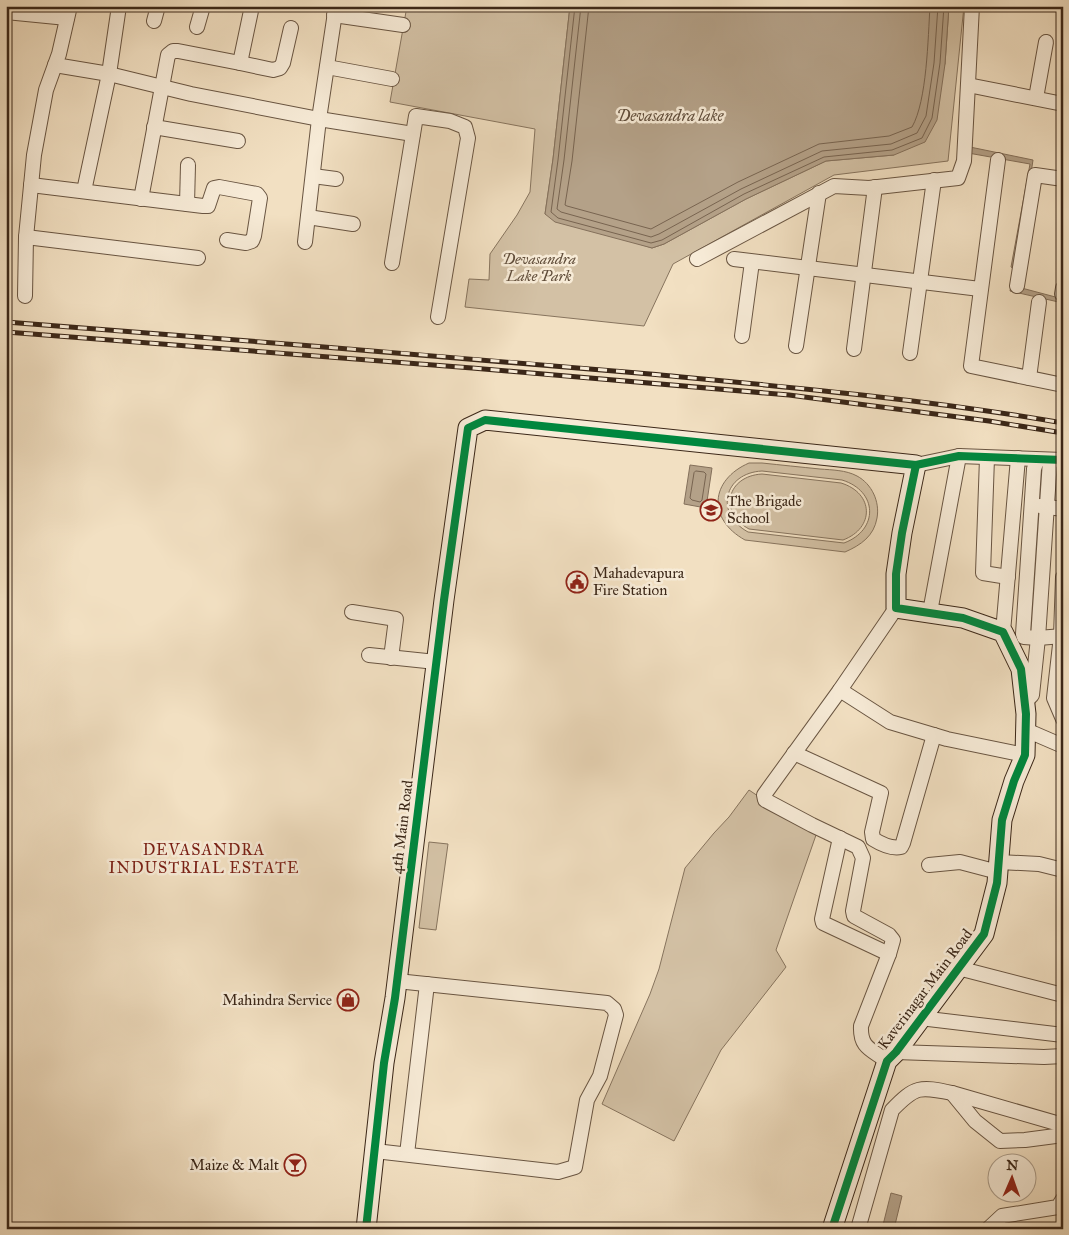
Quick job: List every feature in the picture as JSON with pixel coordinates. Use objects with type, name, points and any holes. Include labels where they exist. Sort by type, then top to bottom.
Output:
[{"type":"street","points":[[84,190],[109,74],[119,6]]},
{"type":"street","points":[[154,21],[158,6]]},
{"type":"street","points":[[197,27],[203,6]]},
{"type":"street","points":[[240,63],[252,6]]},
{"type":"street","points":[[697,259],[834,186],[875,188],[958,178],[964,160],[972,6]]},
{"type":"street","points":[[305,242],[319,119],[335,10],[403,25]]},
{"type":"street","points":[[6,12],[69,12],[55,65],[46,90],[34,155],[26,237],[26,296]]},
{"type":"street","points":[[141,199],[168,55],[173,51],[273,70],[280,68],[284,63],[291,28]]},
{"type":"street","points":[[1036,98],[1046,42]]},
{"type":"street","points":[[55,65],[109,74],[162,87],[319,119],[412,134]]},
{"type":"street","points":[[327,68],[392,79]]},
{"type":"street","points":[[968,84],[1063,104]]},
{"type":"street","points":[[392,263],[416,116],[450,121],[465,127],[468,138],[438,317]]},
{"type":"street","points":[[154,127],[238,141]]},
{"type":"street","points":[[998,160],[971,366],[1063,384]]},
{"type":"street","points":[[187,204],[188,165]]},
{"type":"street","points":[[1017,286],[1035,175],[1063,179]]},
{"type":"street","points":[[312,176],[336,179]]},
{"type":"street","points":[[910,353],[934,180]]},
{"type":"street","points":[[31,185],[208,206],[214,188],[219,187],[257,194],[260,198],[252,241],[246,243],[227,240]]},
{"type":"street","points":[[854,349],[875,188]]},
{"type":"street","points":[[796,346],[819,193]]},
{"type":"street","points":[[308,217],[353,224]]},
{"type":"street","points":[[26,237],[198,258]]},
{"type":"street","points":[[734,259],[980,289]]},
{"type":"street","points":[[742,336],[752,262]]},
{"type":"street","points":[[1029,378],[1039,302]]},
{"type":"street","name":"4th Main Road","points":[[366,1229],[384,1063],[397,980],[436,662],[468,428],[485,420],[916,465]]},
{"type":"street","points":[[930,612],[959,456]]},
{"type":"street","points":[[1050,460],[959,456],[916,465],[896,574],[896,608],[840,690],[764,795],[765,800],[858,847],[863,858],[853,912],[854,916],[889,935],[893,940],[861,1026],[860,1037],[862,1043],[891,1057],[1063,1056]]},
{"type":"street","points":[[987,458],[983,573],[1008,577]]},
{"type":"street","points":[[896,608],[963,618],[1003,632],[1018,458]]},
{"type":"street","points":[[1050,460],[1034,469],[1023,634],[1024,636],[1038,638],[1062,636]]},
{"type":"street","points":[[1050,460],[1038,638],[1028,698],[1054,698]]},
{"type":"street","points":[[1032,505],[1063,510]]},
{"type":"street","points":[[1063,577],[1062,636],[1054,698],[1063,719]]},
{"type":"street","points":[[352,612],[396,619],[390,658]]},
{"type":"street","name":"Kaverinagar Main Road","points":[[832,1229],[891,1057],[984,934],[997,883],[1002,820],[1014,781],[1025,755],[1028,698],[1021,669],[1003,632]]},
{"type":"street","points":[[369,656],[436,662]]},
{"type":"street","points":[[840,690],[890,722],[934,735],[1025,755]]},
{"type":"street","points":[[1026,730],[1063,746]]},
{"type":"street","points":[[794,753],[881,793],[872,832],[873,839],[896,848],[901,847],[903,843],[934,735]]},
{"type":"street","points":[[840,838],[822,919],[823,923],[889,954]]},
{"type":"street","points":[[929,866],[960,862],[998,867],[1039,864],[1063,870]]},
{"type":"street","points":[[958,968],[1063,995]]},
{"type":"street","points":[[375,1151],[558,1172],[575,1166],[587,1100],[600,1076],[616,1015],[614,1009],[607,1003],[397,980]]},
{"type":"street","points":[[407,1154],[427,984]]},
{"type":"street","points":[[920,1018],[1063,1035]]},
{"type":"street","points":[[858,1229],[892,1110],[915,1089],[935,1089],[952,1093],[1063,1125]]},
{"type":"street","points":[[952,1093],[975,1121],[1000,1141],[1063,1135]]},
{"type":"street","points":[[988,1229],[989,1226],[1002,1216],[1058,1207],[1063,1199]]},
{"type":"green space","name":"Devasandra Lake Park","points":[[407,6],[570,6],[545,214],[652,248],[664,244],[746,199],[826,161],[894,155],[945,64],[949,6],[964,6],[948,161],[834,175],[673,264],[644,326],[465,307],[469,279],[489,280],[490,254],[517,215],[530,192],[535,129],[390,102]]},
{"type":"green space","points":[[749,463],[762,463],[853,474],[862,479],[874,494],[878,512],[873,530],[866,539],[845,552],[745,540],[724,522],[719,511],[718,500],[721,489],[736,470]],"holes":[[[762,471],[842,480],[854,485],[862,493],[868,501],[870,511],[864,529],[844,543],[748,532],[737,524],[730,515],[727,505],[728,495],[732,486],[749,473]]]},
{"type":"green space","points":[[762,474],[841,483],[860,494],[865,502],[865,519],[861,527],[853,535],[843,540],[749,529],[739,522],[733,514],[730,505],[731,496],[734,488],[741,481],[750,476]]},
{"type":"green space","points":[[749,790],[816,835],[776,950],[786,967],[721,1050],[674,1141],[602,1104],[659,969],[685,868],[729,817]]},
{"type":"green space","points":[[429,842],[448,844],[436,930],[419,928]]},
{"type":"water","name":"Devasandra lake","points":[[570,6],[949,6],[945,64],[937,120],[925,142],[894,155],[826,161],[746,199],[664,244],[652,248],[555,222],[545,214]]},
{"type":"water","points":[[970,147],[1033,160],[1014,286],[1063,299],[1063,303],[1010,291],[1014,269],[1011,267],[1030,164],[968,153]]},
{"type":"water","points":[[690,465],[712,468],[706,508],[684,504]]},
{"type":"water","points":[[891,1193],[902,1196],[894,1229],[882,1229]]},
{"type":"railway","points":[[6,322],[650,374],[909,400],[1063,423]]},
{"type":"railway","points":[[6,332],[789,395],[989,421],[1063,433]]},
{"type":"cycle path","points":[[366,1229],[384,1063],[395,998],[444,600],[468,428],[485,420],[916,465],[959,456],[1063,460]]},
{"type":"cycle path","points":[[832,1229],[887,1061],[896,1052],[984,934],[997,883],[1002,820],[1014,781],[1025,755],[1026,714],[1021,669],[1003,632],[963,618],[896,608],[896,574],[916,465]]},
{"type":"place","name":"The Brigade School","points":[[711,510]]},
{"type":"place","name":"Mahadevapura Fire Station","points":[[577,582]]},
{"type":"place","name":"Mahindra Service","points":[[348,1000]]},
{"type":"place","name":"Maize & Malt","points":[[295,1165]]},
{"type":"district","name":"DEVASANDRA INDUSTRIAL ESTATE","points":[[204,858]]}]
